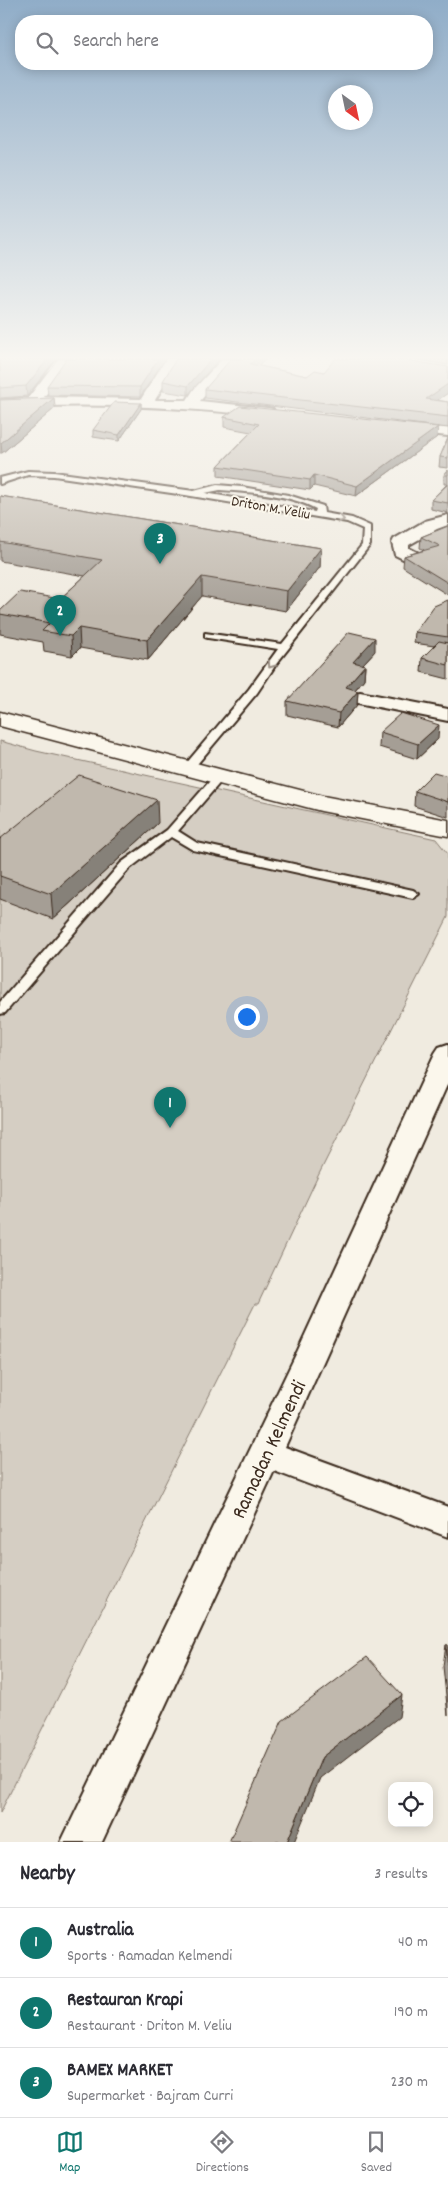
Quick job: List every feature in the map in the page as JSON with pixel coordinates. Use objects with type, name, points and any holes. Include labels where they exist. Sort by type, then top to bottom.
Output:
[{"type":"street","points":[[413,557],[401,551],[400,543],[431,525],[448,520]]},
{"type":"street","points":[[360,698],[448,715]]},
{"type":"street","points":[[0,719],[321,803],[448,828]]},
{"type":"street","name":"Ramadan Kelmendi","points":[[81,1842],[266,1454],[384,1200],[448,1053]]},
{"type":"street","points":[[266,1454],[448,1522]]},
{"type":"lane","name":"Driton M. Veliu","points":[[0,481],[4,478],[28,472],[54,474],[195,494],[349,520],[367,528],[366,545],[285,647],[254,691],[189,767]]},
{"type":"lane","points":[[208,635],[285,647]]},
{"type":"lane","points":[[0,1010],[124,866],[171,832],[220,776]]},
{"type":"lane","points":[[171,832],[193,846],[413,894]]},
{"type":"shaded area","points":[[0,741],[36,751],[436,839],[448,854],[448,917],[317,1178],[258,1304],[255,1304],[0,1813]]},
{"type":"building","points":[[239,445],[413,445],[357,486],[314,475],[310,480],[218,466]]},
{"type":"building","points":[[445,445],[448,445],[448,458],[440,457]]},
{"type":"building","points":[[448,484],[448,503],[431,500]]},
{"type":"building","points":[[0,496],[321,548],[287,591],[202,577],[147,640],[79,628],[71,636],[42,631],[50,623],[0,614],[0,611],[20,592],[60,599],[102,560],[0,542]]},
{"type":"building","points":[[448,526],[448,583],[404,556],[440,546],[421,537]]},
{"type":"building","points":[[448,600],[448,637],[415,632],[434,606]]},
{"type":"building","points":[[349,632],[375,638],[353,662],[365,665],[346,687],[358,691],[339,713],[287,701]]},
{"type":"building","points":[[439,641],[448,643],[448,665],[422,658]]},
{"type":"building","points":[[401,713],[439,725],[418,744],[380,732]]},
{"type":"building","points":[[434,772],[448,776],[448,802],[415,791]]},
{"type":"building","points":[[79,775],[157,800],[51,894],[0,876],[0,839]]},
{"type":"building","points":[[446,1645],[448,1645],[448,1668]]},
{"type":"building","points":[[367,1657],[402,1695],[322,1757],[287,1842],[229,1842],[282,1721]]},
{"type":"place","name":"BAMEX MARKET","points":[[160,564]]},
{"type":"place","name":"Restauran Krapi","points":[[60,636]]},
{"type":"place","name":"Australia","points":[[170,1128]]}]
